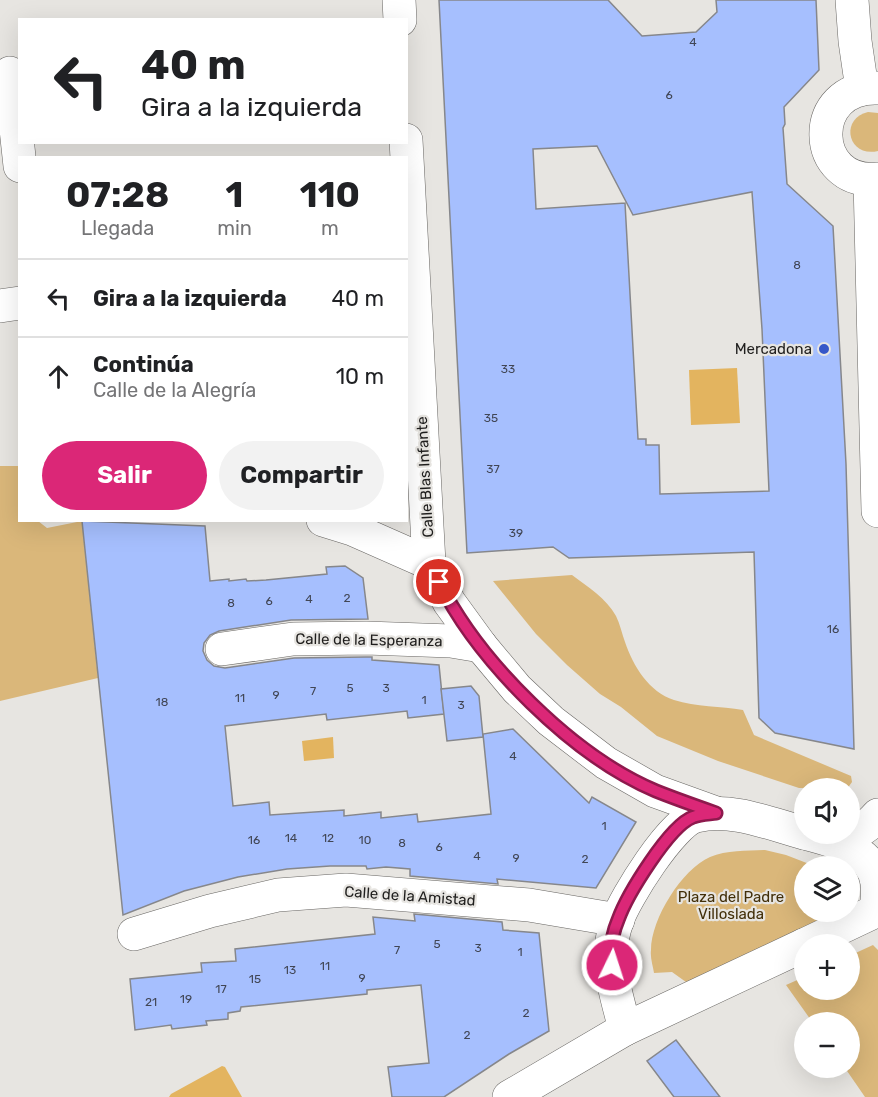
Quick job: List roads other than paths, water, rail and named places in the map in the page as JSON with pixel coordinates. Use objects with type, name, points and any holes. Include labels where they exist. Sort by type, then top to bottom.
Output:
[{"type":"street","points":[[399,0],[400,18]]},
{"type":"street","points":[[852,0],[855,41],[870,89],[845,96],[834,106],[826,123],[825,138],[829,152],[837,165],[852,176],[874,179],[878,511]]},
{"type":"street","points":[[10,72],[19,156]]},
{"type":"street","name":"Calle Blas Infante","points":[[408,177],[429,563]]},
{"type":"street","points":[[0,306],[18,303]]},
{"type":"street","points":[[329,522],[352,529],[429,563],[449,602],[481,646],[517,689],[551,721],[606,763],[655,791],[716,813],[741,816],[794,830]]},
{"type":"street","name":"Calle de la Esperanza","points":[[222,649],[293,639],[366,638],[451,641],[481,646]]},
{"type":"street","points":[[655,791],[672,836]]},
{"type":"street","points":[[626,1029],[613,979],[610,952],[618,920],[648,866],[679,828],[694,817],[716,813]]},
{"type":"street","points":[[860,831],[878,815]]},
{"type":"street","points":[[827,934],[878,910],[878,884],[869,862],[853,849],[838,844]]},
{"type":"street","name":"Calle de la Amistad","points":[[134,934],[210,911],[278,895],[346,890],[529,905],[618,920]]},
{"type":"street","points":[[509,1097],[626,1029],[794,950]]},
{"type":"place","name":"Mercadona","points":[[824,349]]},
{"type":"park label","name":"Plaza del Padre Villoslada","points":[[731,906]]}]
